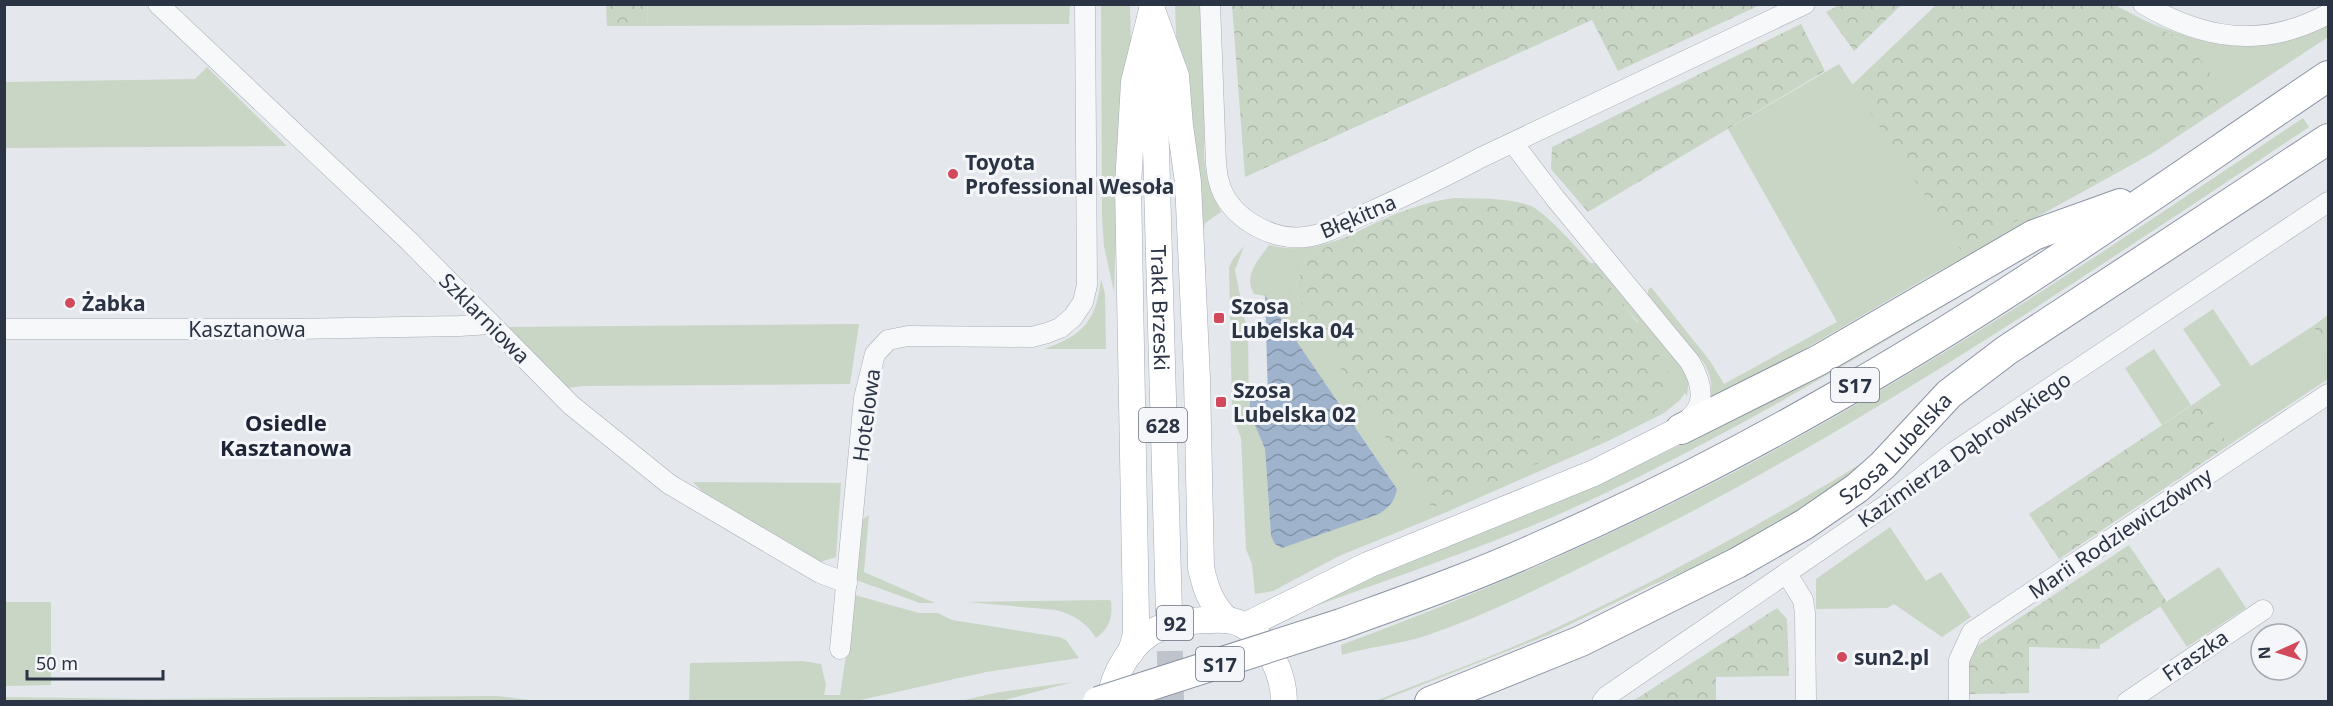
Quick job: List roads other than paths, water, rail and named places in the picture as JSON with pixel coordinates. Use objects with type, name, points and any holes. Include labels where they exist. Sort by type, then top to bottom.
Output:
[{"type":"highway","name":"S17","points":[[1098,702],[1341,624],[1429,592],[1536,549],[1651,496],[1834,398],[1961,321],[2056,260],[2328,76]]},
{"type":"highway","name":"Szosa Lubelska","points":[[1430,702],[1581,641],[1737,563],[1805,524],[1857,488],[1883,465],[1949,394],[2007,350],[2328,138]]},
{"type":"highway","points":[[1681,429],[1819,360],[2034,235],[2156,191]]},
{"type":"main road","name":"Trakt Brzeski","points":[[1152,7],[1169,612]]},
{"type":"main road","points":[[1152,7],[1176,76],[1188,182],[1197,379],[1201,568],[1208,594],[1216,609],[1261,640],[1272,657],[1282,683],[1284,702]]},
{"type":"main road","points":[[1131,652],[1136,634],[1136,618],[1128,185],[1134,82],[1152,7]]},
{"type":"main road","points":[[1236,623],[1368,565],[1594,473],[1681,429]]},
{"type":"main road","name":"92","points":[[1110,702],[1116,678],[1131,652],[1143,638],[1158,628],[1175,623],[1236,623]]},
{"type":"street","name":"Szklarniowa","points":[[158,4],[409,241],[572,405],[669,484],[820,573],[847,583]]},
{"type":"street","name":"Hotelowa","points":[[840,649],[864,398],[875,354],[888,340],[908,336],[1032,337],[1060,328],[1083,302],[1087,285],[1085,4]]},
{"type":"street","name":"Błękitna","points":[[1210,4],[1215,142],[1219,183],[1226,198],[1249,222],[1261,229],[1296,238],[1320,234],[1430,185],[1513,143],[1804,5]]},
{"type":"street","points":[[2143,4],[2163,16],[2197,30],[2232,35],[2280,32],[2328,14]]},
{"type":"street","points":[[1513,143],[1690,362],[1697,375],[1700,390],[1699,406],[1681,429]]},
{"type":"street","name":"Kazimierza Dąbrowskiego","points":[[1602,702],[1607,696],[1887,505],[1954,452],[2328,202]]},
{"type":"street","name":"Kasztanowa","points":[[4,329],[293,329],[490,324]]},
{"type":"street","name":"Marii Rodziewiczówny","points":[[1959,702],[1959,660],[1972,632],[2328,394]]},
{"type":"street","points":[[1787,574],[1803,600],[1805,613],[1806,702]]},
{"type":"street","name":"Fraszka","points":[[2127,702],[2263,610]]},
{"type":"water","points":[[1265,295],[1397,489],[1391,503],[1379,514],[1282,548],[1275,544],[1271,536],[1265,449],[1249,411],[1250,397],[1268,397]]},
{"type":"tunnel","points":[[1169,612],[1171,702]]},
{"type":"place","name":"Toyota Professional Wesoła","points":[[953,174]]},
{"type":"place","name":"Żabka","points":[[70,303]]},
{"type":"place","name":"Szosa Lubelska 04","points":[[1219,318]]},
{"type":"place","name":"Szosa Lubelska 02","points":[[1221,402]]},
{"type":"place","name":"sun2.pl","points":[[1842,657]]},
{"type":"district","name":"Osiedle Kasztanowa","points":[[286,434]]}]
